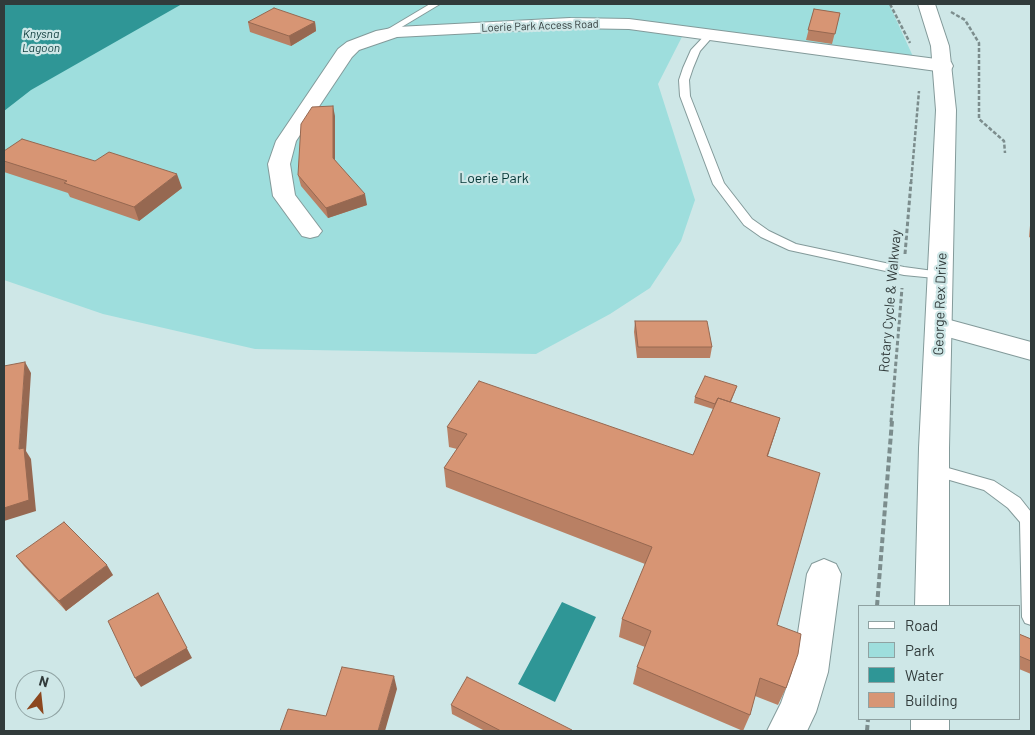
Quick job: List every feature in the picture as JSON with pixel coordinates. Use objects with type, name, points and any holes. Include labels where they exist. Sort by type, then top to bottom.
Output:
[{"type":"street","name":"George Rex Drive","points":[[932,605],[934,470],[946,110],[944,66],[937,32],[936,6]]},
{"type":"street","name":"Loerie Park Access Road","points":[[310,231],[284,196],[279,164],[286,141],[345,53],[353,46],[382,35],[397,32],[596,23],[711,34],[944,66]]},
{"type":"street","points":[[939,326],[1031,352]]},
{"type":"street","points":[[786,731],[797,712],[810,672],[824,574]]},
{"type":"lane","points":[[382,35],[436,4]]},
{"type":"lane","points":[[711,34],[696,50],[688,68],[684,80],[685,96],[720,184],[748,222],[765,234],[794,247],[904,271],[941,276]]},
{"type":"lane","points":[[934,470],[989,485],[1014,502],[1026,517],[1028,523],[1031,617]]},
{"type":"path","name":"Rotary Cycle & Walkway","points":[[877,605],[919,89],[916,63],[911,44],[890,4]]},
{"type":"path","points":[[936,6],[964,20],[979,43],[980,119],[1004,141],[1005,153]]},
{"type":"green space","name":"Loerie Park","points":[[4,4],[889,4],[916,63],[687,27],[658,84],[695,200],[681,241],[650,288],[610,314],[536,354],[255,349],[103,314],[4,280]]},
{"type":"water","name":"Knysna Lagoon","points":[[4,4],[182,4],[31,90],[4,111]]},
{"type":"water","points":[[562,602],[596,617],[555,702],[518,684]]},
{"type":"building","points":[[274,8],[315,22],[289,36],[248,22]]},
{"type":"building","points":[[814,9],[840,13],[835,34],[808,30]]},
{"type":"building","points":[[333,106],[333,158],[365,194],[326,208],[298,175],[301,124],[312,107]]},
{"type":"building","points":[[22,139],[95,161],[109,152],[177,174],[134,207],[64,183],[67,181],[4,161],[4,151]]},
{"type":"building","points":[[635,321],[707,321],[712,347],[638,347]]},
{"type":"building","points":[[25,362],[19,449],[24,448],[29,500],[4,508],[4,366]]},
{"type":"building","points":[[705,376],[737,386],[730,402],[718,398],[715,404],[695,397]]},
{"type":"building","points":[[479,381],[693,455],[718,398],[780,418],[767,456],[820,473],[777,625],[801,634],[798,654],[786,688],[760,678],[750,715],[637,667],[651,631],[622,619],[652,547],[444,468],[467,434],[447,427]]},
{"type":"building","points":[[64,522],[107,565],[59,601],[16,556]]},
{"type":"building","points":[[158,593],[187,648],[135,678],[108,621]]},
{"type":"building","points":[[1020,634],[1031,639],[1031,661],[1020,656]]},
{"type":"building","points":[[342,667],[394,676],[378,731],[280,731],[288,709],[326,716]]},
{"type":"building","points":[[467,677],[572,730],[501,731],[451,705]]}]
